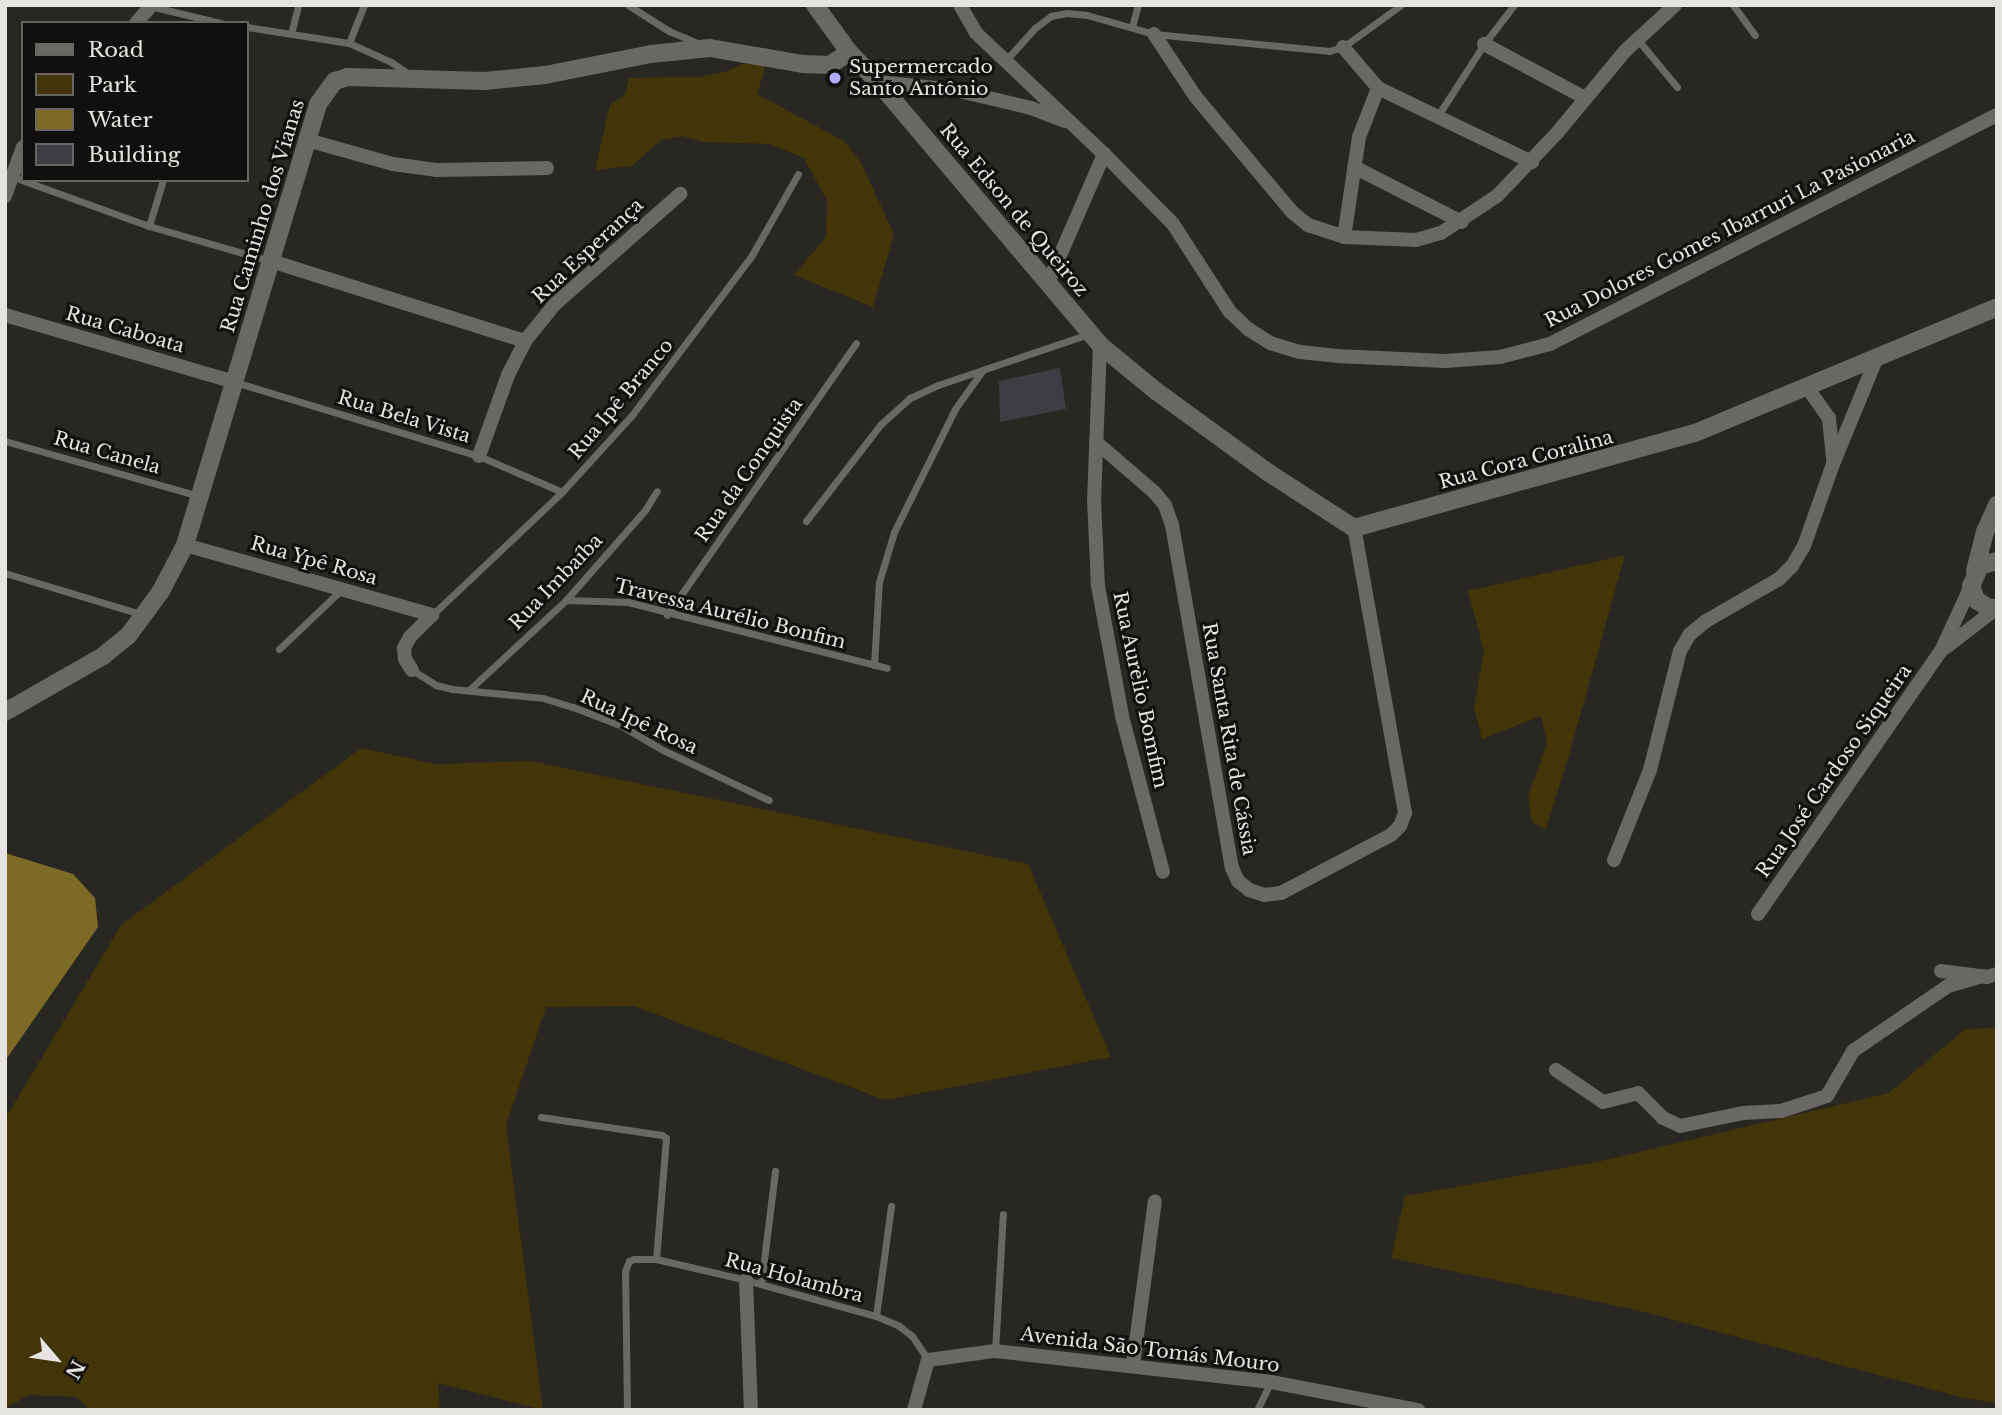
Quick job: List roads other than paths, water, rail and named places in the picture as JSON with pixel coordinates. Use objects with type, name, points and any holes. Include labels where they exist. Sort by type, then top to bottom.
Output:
[{"type":"street","name":"Rua Edson de Queiroz","points":[[815,5],[849,52],[878,82],[1095,339]]},
{"type":"street","name":"Rua Dolores Gomes Ibarruri La Pasionaria","points":[[960,5],[976,33],[1104,153],[1173,224],[1230,312],[1248,329],[1270,343],[1300,352],[1337,356],[1445,361],[1500,357],[1550,344],[1997,115]]},
{"type":"street","points":[[1154,34],[1195,96],[1292,212],[1308,225],[1344,237],[1416,240],[1441,233],[1462,222],[1497,196],[1532,162],[1625,51],[1674,5]]},
{"type":"street","points":[[138,21],[149,6]]},
{"type":"street","points":[[1484,44],[1585,99]]},
{"type":"street","points":[[1343,47],[1378,88],[1532,162]]},
{"type":"street","name":"Rua Caminho dos Vianas","points":[[5,712],[103,656],[128,636],[145,615],[185,545],[318,104],[335,81],[348,77],[485,81],[545,75],[651,54],[710,48],[803,64],[830,65],[849,52]]},
{"type":"street","points":[[878,82],[954,90],[1031,108],[1070,122]]},
{"type":"street","points":[[1344,237],[1359,138],[1378,88]]},
{"type":"street","points":[[307,140],[393,164],[436,170],[547,168]]},
{"type":"street","points":[[5,196],[8,175],[21,151]]},
{"type":"street","points":[[1048,283],[1104,153]]},
{"type":"street","points":[[1354,167],[1462,222]]},
{"type":"street","name":"Rua Esperança","points":[[479,456],[508,375],[525,341],[555,304],[680,194]]},
{"type":"street","points":[[271,261],[525,341]]},
{"type":"street","name":"Rua Cora Coralina","points":[[1353,528],[1615,458],[1695,433],[1997,307]]},
{"type":"street","name":"Rua Caboata","points":[[5,315],[234,382]]},
{"type":"street","points":[[1095,339],[1156,391],[1325,512],[1353,528]]},
{"type":"street","name":"Rua Aurèlio Bomfim","points":[[1095,339],[1094,499],[1098,586],[1122,716],[1163,872]]},
{"type":"street","points":[[1614,860],[1650,771],[1680,652],[1690,634],[1706,621],[1779,579],[1792,566],[1804,546],[1833,464],[1878,355]]},
{"type":"street","points":[[1807,387],[1829,418],[1833,464]]},
{"type":"street","name":"Rua Santa Rita de Cássia","points":[[1096,442],[1154,492],[1165,505],[1172,525],[1232,869],[1238,881],[1249,890],[1264,895],[1281,893],[1391,835],[1400,826],[1405,813],[1353,528]]},
{"type":"street","points":[[1997,505],[1985,532],[1973,579],[1976,600],[1989,608],[1997,608]]},
{"type":"street","name":"Rua Ypê Rosa","points":[[185,545],[432,615]]},
{"type":"street","points":[[1973,579],[1985,563],[1997,561]]},
{"type":"street","name":"Rua José Cardoso Siqueira","points":[[1758,914],[1941,651],[1973,579]]},
{"type":"street","name":"Rua José Cardoso Siqueira","points":[[1941,651],[1997,608]]},
{"type":"street","points":[[412,670],[405,659],[404,648],[410,637],[432,615]]},
{"type":"street","points":[[1941,971],[1990,975]]},
{"type":"street","points":[[1556,1070],[1603,1102],[1638,1093],[1663,1118],[1680,1126],[1743,1113],[1781,1111],[1806,1106],[1827,1096],[1853,1051],[1948,986],[1990,975]]},
{"type":"street","points":[[1133,1365],[1155,1201]]},
{"type":"street","points":[[746,1280],[751,1410]]},
{"type":"street","name":"Avenida São Tomás Mouro","points":[[928,1360],[995,1352],[1133,1365],[1271,1382],[1418,1410]]},
{"type":"street","points":[[914,1410],[928,1360]]},
{"type":"lane","points":[[291,34],[298,5]]},
{"type":"lane","points":[[349,43],[364,5]]},
{"type":"lane","points":[[628,5],[669,31],[710,48]]},
{"type":"lane","points":[[1132,27],[1138,5]]},
{"type":"lane","points":[[1005,61],[1035,28],[1051,16],[1067,13],[1087,15],[1154,34],[1329,51],[1343,47],[1401,5]]},
{"type":"lane","points":[[1437,117],[1484,44],[1514,5]]},
{"type":"lane","points":[[1733,5],[1755,35]]},
{"type":"lane","points":[[149,6],[204,21]]},
{"type":"lane","points":[[248,27],[349,43],[391,62],[416,79]]},
{"type":"lane","points":[[1638,40],[1676,87]]},
{"type":"lane","name":"Rua Ipê Branco","points":[[432,615],[562,492],[632,415],[752,255],[798,174]]},
{"type":"lane","points":[[27,182],[149,226],[271,261]]},
{"type":"lane","points":[[149,226],[162,182]]},
{"type":"lane","points":[[806,521],[881,424],[910,398],[938,385],[1095,339]]},
{"type":"lane","name":"Rua da Conquista","points":[[667,615],[856,344]]},
{"type":"lane","points":[[874,665],[878,582],[894,532],[955,409],[982,371]]},
{"type":"lane","name":"Rua Bela Vista","points":[[234,382],[479,456],[562,492]]},
{"type":"lane","name":"Rua Canela","points":[[5,441],[201,496]]},
{"type":"lane","name":"Rua Imbaíba","points":[[470,689],[566,600],[645,510],[657,491]]},
{"type":"lane","points":[[5,573],[145,615]]},
{"type":"lane","points":[[279,649],[342,589]]},
{"type":"lane","name":"Travessa Aurélio Bonfim","points":[[566,600],[628,602],[667,615],[887,668]]},
{"type":"lane","name":"Rua Ipê Rosa","points":[[412,670],[436,685],[543,698],[573,707],[620,725],[663,750],[769,800]]},
{"type":"lane","points":[[541,1116],[662,1135],[666,1138],[656,1259]]},
{"type":"lane","points":[[761,1284],[775,1171]]},
{"type":"lane","points":[[876,1316],[891,1206]]},
{"type":"lane","points":[[995,1352],[1003,1214]]},
{"type":"lane","name":"Rua Holambra","points":[[627,1410],[625,1271],[629,1261],[634,1259],[656,1259],[746,1280],[876,1316],[899,1326],[912,1336],[928,1360]]},
{"type":"lane","points":[[1256,1410],[1271,1382]]},
{"type":"water","points":[[5,853],[73,874],[95,898],[98,927],[5,1061]]},
{"type":"place","name":"Supermercado Santo Antônio","points":[[835,78]]}]
